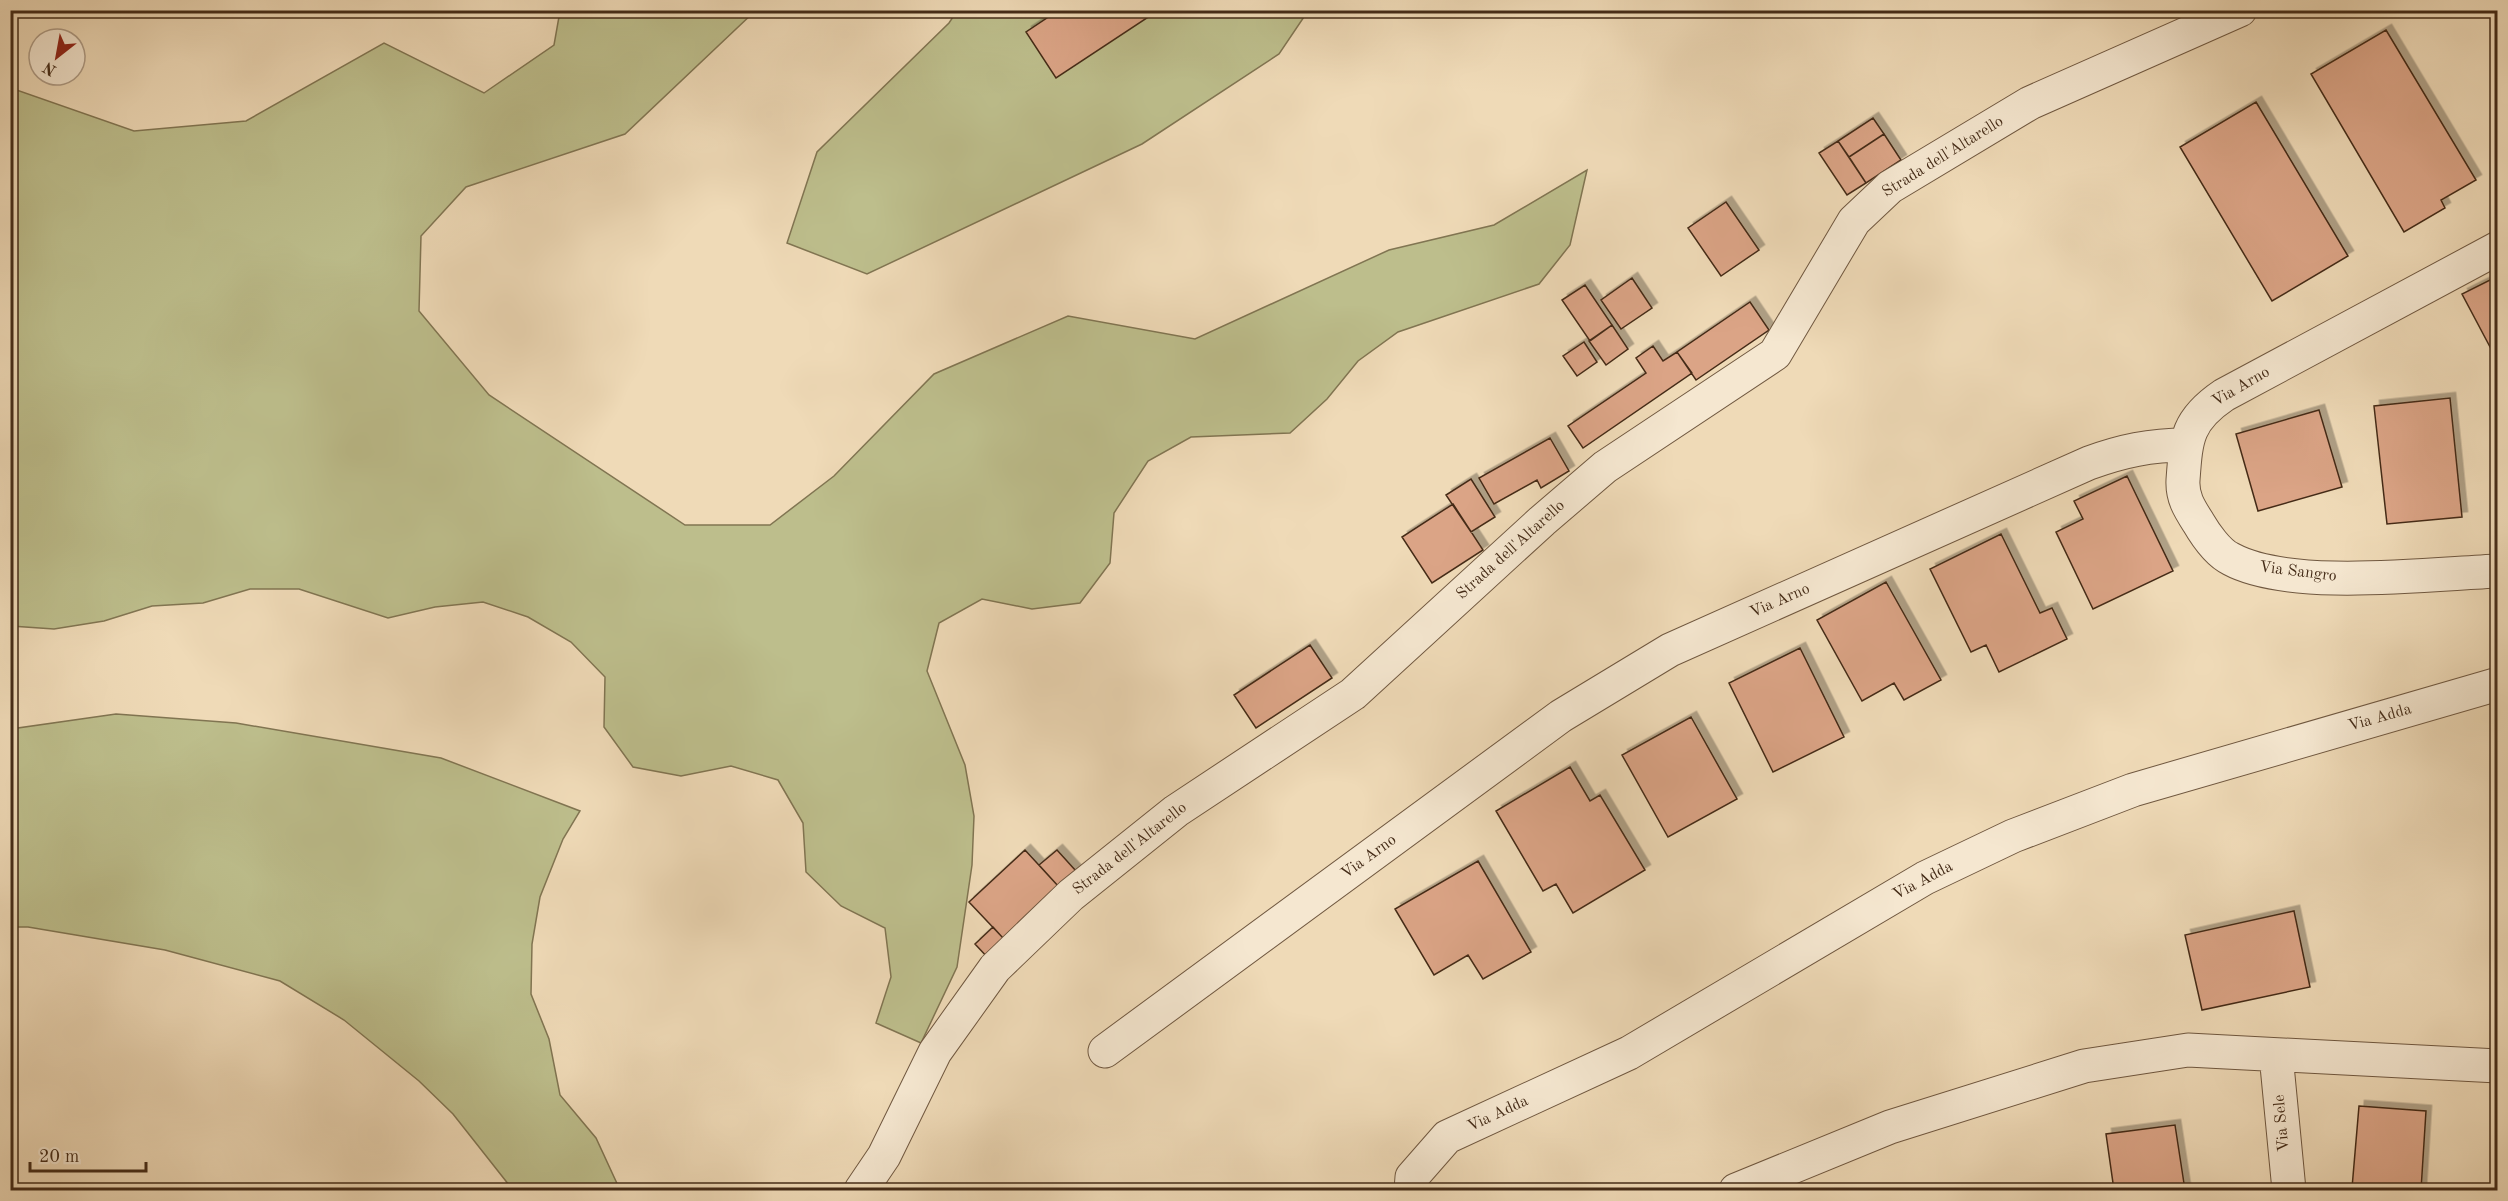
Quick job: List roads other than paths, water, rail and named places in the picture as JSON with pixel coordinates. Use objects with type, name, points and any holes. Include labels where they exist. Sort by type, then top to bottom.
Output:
[{"type":"street","name":"Strada dell'Altarello","points":[[861,1191],[884,1156],[935,1052],[995,968],[1071,895],[1176,811],[1353,694],[1533,529],[1605,468],[1775,354],[1854,221],[1890,187],[2031,103],[2240,10]]},
{"type":"street","name":"Via Arno","points":[[1105,1051],[1561,716],[1670,650],[2089,463],[2125,450],[2154,444],[2186,445],[2191,427],[2204,409],[2224,395],[2498,248]]},
{"type":"street","name":"Via Sangro","points":[[2186,445],[2182,487],[2186,504],[2204,533],[2229,559],[2264,571],[2325,578],[2498,571]]},
{"type":"street","name":"Via Adda","points":[[1411,1191],[1412,1177],[1447,1137],[1629,1053],[1925,878],[2013,836],[2133,790],[2498,684]]},
{"type":"street","points":[[1736,1191],[1890,1127],[2084,1066],[2188,1050],[2498,1065]]},
{"type":"street","name":"Via Sele","points":[[2276,1055],[2289,1191]]}]
